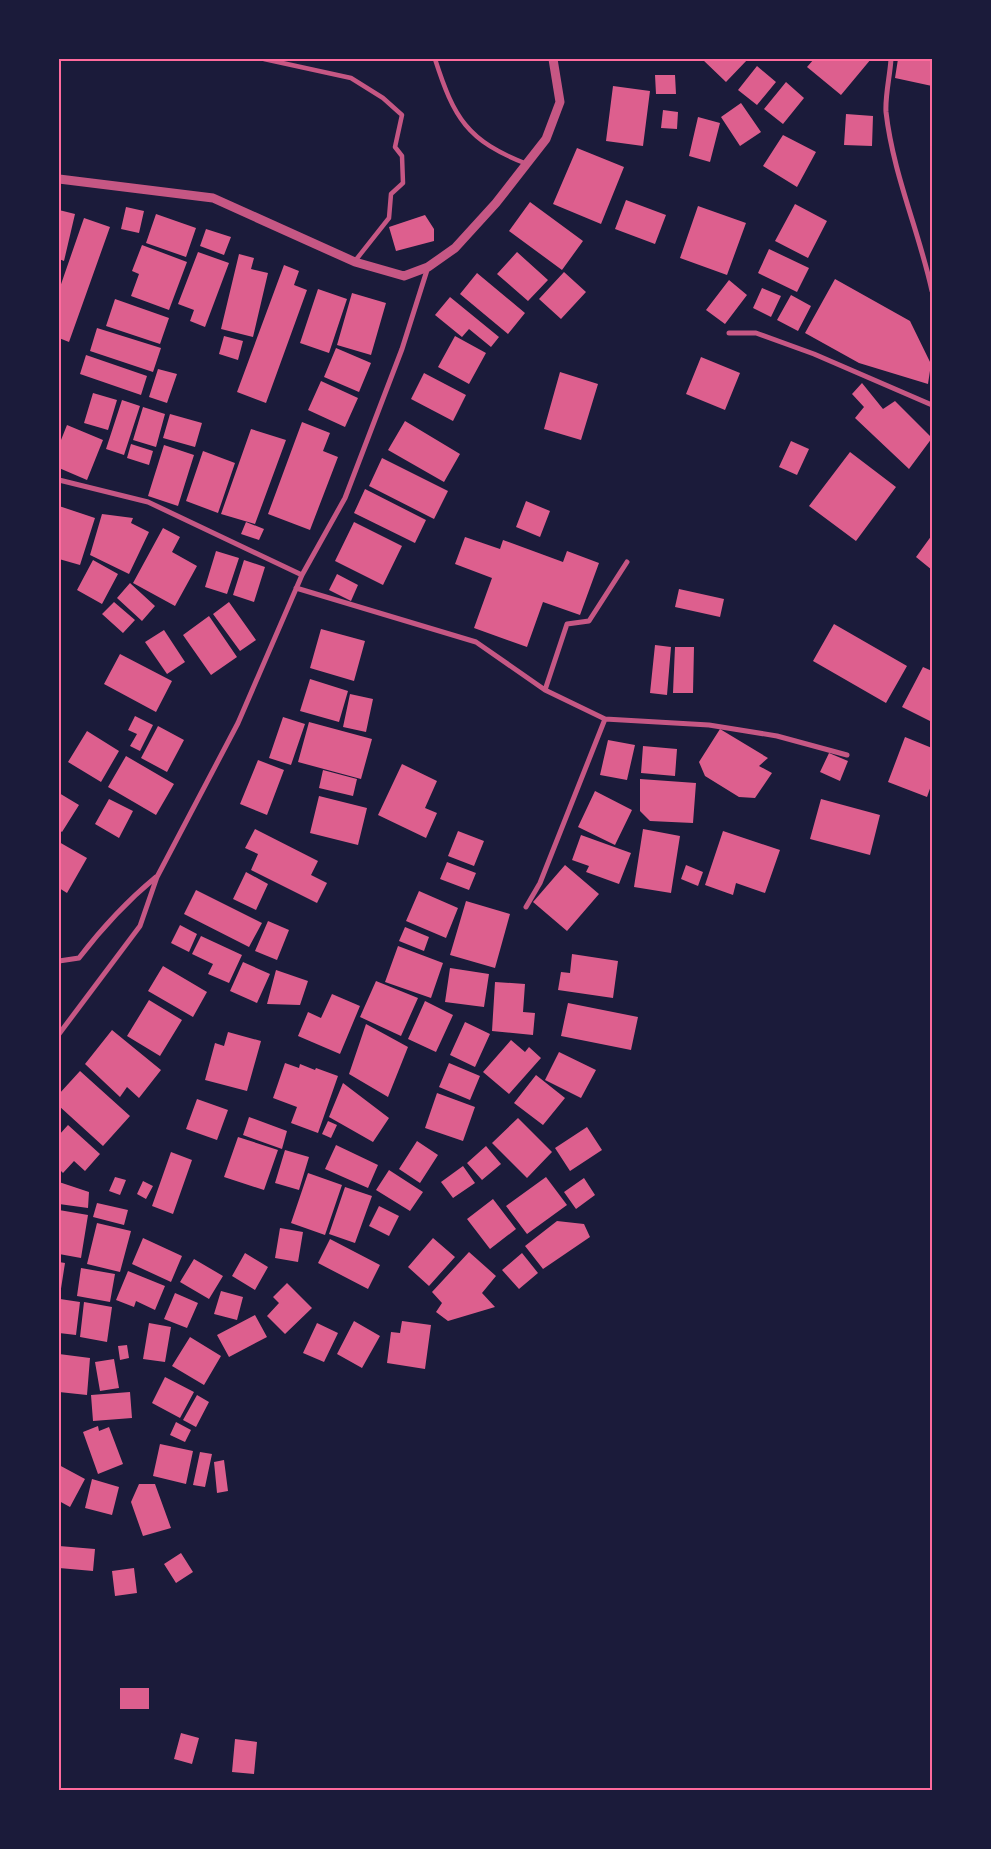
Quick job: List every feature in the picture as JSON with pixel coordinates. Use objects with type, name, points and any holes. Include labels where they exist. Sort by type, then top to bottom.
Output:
[{"type":"street","points":[[264,59],[352,78],[383,98],[402,115],[395,146],[402,156],[403,183],[391,194],[389,218],[355,262]]},
{"type":"street","points":[[435,59],[448,99],[468,130],[501,154],[527,164]]},
{"type":"street","points":[[59,179],[213,198],[355,262],[373,269],[404,276],[428,267],[455,248],[546,139],[560,102],[553,59]]},
{"type":"street","points":[[891,59],[886,111],[898,177],[926,264],[932,291]]},
{"type":"street","points":[[59,1034],[140,926],[156,877],[238,722],[302,575],[345,498],[402,349],[428,267]]},
{"type":"street","points":[[729,333],[756,333],[765,336],[814,354],[932,406]]},
{"type":"street","points":[[59,480],[148,502],[302,575]]},
{"type":"street","points":[[545,690],[567,624],[589,621],[627,562]]},
{"type":"street","points":[[296,588],[476,642],[545,690],[605,719],[709,725],[777,736],[847,755]]},
{"type":"street","points":[[526,907],[540,883],[605,719]]},
{"type":"street","points":[[59,961],[79,958],[137,892],[156,877]]},
{"type":"building","points":[[702,59],[748,59],[726,82]]},
{"type":"building","points":[[814,59],[871,59],[841,95],[807,67]]},
{"type":"building","points":[[898,59],[932,59],[932,86],[895,78]]},
{"type":"building","points":[[757,66],[776,82],[757,105],[738,90]]},
{"type":"building","points":[[655,75],[675,75],[676,94],[656,94]]},
{"type":"building","points":[[786,82],[804,98],[783,124],[764,109]]},
{"type":"building","points":[[613,86],[650,91],[643,146],[606,141]]},
{"type":"building","points":[[741,103],[761,132],[740,146],[721,117]]},
{"type":"building","points":[[663,110],[678,112],[677,129],[661,128]]},
{"type":"building","points":[[846,114],[873,116],[872,146],[844,145]]},
{"type":"building","points":[[698,117],[720,123],[710,162],[689,156]]},
{"type":"building","points":[[783,135],[816,152],[797,187],[763,166]]},
{"type":"building","points":[[577,148],[624,167],[601,224],[553,204]]},
{"type":"building","points":[[626,200],[666,215],[655,244],[615,229]]},
{"type":"building","points":[[530,202],[583,241],[562,270],[509,231]]},
{"type":"building","points":[[795,204],[827,221],[808,258],[775,241]]},
{"type":"building","points":[[698,206],[746,223],[727,275],[680,258]]},
{"type":"building","points":[[126,207],[144,211],[139,233],[121,229]]},
{"type":"building","points":[[59,210],[75,214],[64,261],[59,259]]},
{"type":"building","points":[[156,214],[196,228],[186,257],[146,243]]},
{"type":"building","points":[[425,215],[434,229],[434,241],[396,251],[389,227]]},
{"type":"building","points":[[84,218],[110,227],[69,342],[59,338],[59,290]]},
{"type":"building","points":[[206,229],[231,237],[224,255],[200,246]]},
{"type":"building","points":[[142,245],[187,262],[169,310],[131,296],[139,274],[132,271]]},
{"type":"building","points":[[769,249],[809,268],[797,292],[758,273]]},
{"type":"building","points":[[198,252],[229,263],[205,327],[190,321],[194,310],[178,304]]},
{"type":"building","points":[[517,252],[548,280],[528,301],[497,274]]},
{"type":"building","points":[[239,254],[254,258],[251,269],[268,273],[253,337],[221,329]]},
{"type":"building","points":[[284,265],[299,271],[294,285],[307,290],[266,403],[237,392]]},
{"type":"building","points":[[564,272],[586,292],[561,319],[539,299]]},
{"type":"building","points":[[477,273],[525,313],[508,334],[460,294]]},
{"type":"building","points":[[835,279],[910,321],[931,364],[928,384],[859,363],[805,333]]},
{"type":"building","points":[[729,280],[747,295],[725,324],[706,310]]},
{"type":"building","points":[[762,288],[781,296],[771,317],[753,308]]},
{"type":"building","points":[[318,289],[347,299],[329,353],[300,343]]},
{"type":"building","points":[[352,293],[386,303],[371,355],[337,345]]},
{"type":"building","points":[[791,295],[811,306],[798,331],[777,320]]},
{"type":"building","points":[[450,297],[499,337],[491,347],[469,329],[462,337],[435,315]]},
{"type":"building","points":[[115,299],[169,318],[160,344],[106,326]]},
{"type":"building","points":[[97,328],[161,348],[153,372],[90,351]]},
{"type":"building","points":[[224,336],[243,341],[238,360],[219,354]]},
{"type":"building","points":[[455,336],[486,353],[469,384],[438,367]]},
{"type":"building","points":[[336,348],[371,363],[359,392],[324,377]]},
{"type":"building","points":[[86,355],[147,376],[141,395],[80,374]]},
{"type":"building","points":[[701,357],[740,373],[725,410],[686,394]]},
{"type":"building","points":[[158,369],[177,374],[167,403],[149,397]]},
{"type":"building","points":[[560,372],[598,384],[581,440],[544,429]]},
{"type":"building","points":[[424,373],[466,395],[453,421],[411,399]]},
{"type":"building","points":[[321,381],[358,398],[345,427],[308,410]]},
{"type":"building","points":[[862,383],[883,409],[895,401],[932,438],[909,469],[855,418],[864,407],[852,394]]},
{"type":"building","points":[[93,393],[117,400],[108,430],[84,423]]},
{"type":"building","points":[[122,400],[140,406],[124,455],[106,449]]},
{"type":"building","points":[[143,407],[165,414],[156,447],[133,440]]},
{"type":"building","points":[[170,414],[202,423],[195,447],[163,438]]},
{"type":"building","points":[[405,421],[460,454],[444,482],[388,450]]},
{"type":"building","points":[[302,422],[330,433],[323,451],[338,457],[310,530],[268,514]]},
{"type":"building","points":[[67,425],[103,440],[87,480],[59,468],[59,445]]},
{"type":"building","points":[[251,429],[286,440],[255,524],[221,514]]},
{"type":"building","points":[[791,441],[809,449],[797,475],[779,467]]},
{"type":"building","points":[[131,444],[153,451],[149,465],[127,458]]},
{"type":"building","points":[[164,445],[194,455],[178,506],[148,496]]},
{"type":"building","points":[[203,451],[235,463],[218,513],[186,501]]},
{"type":"building","points":[[850,452],[896,487],[856,541],[809,506]]},
{"type":"building","points":[[382,458],[448,491],[434,519],[369,486]]},
{"type":"building","points":[[365,489],[426,520],[415,543],[354,513]]},
{"type":"building","points":[[526,501],[550,511],[540,537],[516,527]]},
{"type":"building","points":[[59,506],[95,518],[80,565],[59,559]]},
{"type":"building","points":[[102,514],[133,518],[131,523],[149,532],[129,574],[90,555]]},
{"type":"building","points":[[246,522],[264,529],[259,540],[241,534]]},
{"type":"building","points":[[354,522],[402,546],[383,585],[335,561]]},
{"type":"building","points":[[163,528],[180,537],[172,552],[197,566],[175,606],[133,583]]},
{"type":"building","points":[[932,535],[932,570],[916,557]]},
{"type":"building","points":[[465,537],[500,549],[503,540],[563,562],[567,551],[599,563],[580,615],[543,602],[527,647],[474,628],[492,578],[455,564]]},
{"type":"building","points":[[216,551],[239,558],[227,594],[205,587]]},
{"type":"building","points":[[93,560],[118,574],[102,604],[77,590]]},
{"type":"building","points":[[244,560],[265,567],[254,602],[233,595]]},
{"type":"building","points":[[337,574],[358,585],[351,601],[329,590]]},
{"type":"building","points":[[130,583],[155,606],[142,621],[117,598]]},
{"type":"building","points":[[679,589],[724,599],[720,617],[675,607]]},
{"type":"building","points":[[114,602],[135,620],[123,633],[102,614]]},
{"type":"building","points":[[229,602],[256,640],[240,651],[213,614]]},
{"type":"building","points":[[209,616],[237,657],[211,675],[183,635]]},
{"type":"building","points":[[834,624],[907,666],[886,703],[813,661]]},
{"type":"building","points":[[321,629],[365,641],[354,681],[310,668]]},
{"type":"building","points":[[164,630],[185,662],[167,674],[145,642]]},
{"type":"building","points":[[655,645],[671,647],[667,695],[650,693]]},
{"type":"building","points":[[675,647],[694,647],[693,693],[673,693]]},
{"type":"building","points":[[120,654],[172,681],[156,712],[104,684]]},
{"type":"building","points":[[923,667],[932,671],[932,722],[902,707]]},
{"type":"building","points":[[310,679],[348,691],[339,722],[300,711]]},
{"type":"building","points":[[350,694],[373,699],[366,732],[343,727]]},
{"type":"building","points":[[135,716],[153,725],[140,751],[130,746],[137,734],[128,730]]},
{"type":"building","points":[[283,717],[305,724],[291,765],[269,758]]},
{"type":"building","points":[[309,722],[372,739],[361,779],[298,762]]},
{"type":"building","points":[[158,726],[184,740],[167,772],[141,758]]},
{"type":"building","points":[[720,729],[768,758],[759,766],[772,773],[755,798],[739,797],[705,776],[699,762]]},
{"type":"building","points":[[87,731],[119,751],[101,782],[68,762]]},
{"type":"building","points":[[905,737],[932,748],[932,783],[927,797],[888,782]]},
{"type":"building","points":[[608,740],[635,745],[627,780],[600,775]]},
{"type":"building","points":[[643,746],[677,749],[675,776],[641,773]]},
{"type":"building","points":[[829,753],[848,761],[840,781],[820,772]]},
{"type":"building","points":[[126,756],[174,784],[156,815],[108,787]]},
{"type":"building","points":[[258,760],[284,770],[267,815],[240,804]]},
{"type":"building","points":[[402,764],[437,781],[425,808],[437,813],[426,838],[378,815]]},
{"type":"building","points":[[323,770],[357,779],[353,796],[319,788]]},
{"type":"building","points":[[640,779],[696,783],[693,823],[650,821],[640,811]]},
{"type":"building","points":[[595,791],[632,810],[615,845],[578,827]]},
{"type":"building","points":[[59,793],[79,805],[62,832],[59,830]]},
{"type":"building","points":[[319,796],[367,808],[358,845],[310,833]]},
{"type":"building","points":[[109,799],[133,811],[119,838],[95,824]]},
{"type":"building","points":[[821,799],[880,815],[870,855],[810,839]]},
{"type":"building","points":[[255,829],[318,861],[311,875],[327,883],[317,903],[251,870],[258,854],[245,848]]},
{"type":"building","points":[[643,829],[680,836],[671,893],[634,887]]},
{"type":"building","points":[[458,831],[484,841],[474,866],[448,856]]},
{"type":"building","points":[[723,831],[780,850],[765,893],[736,883],[733,895],[705,885]]},
{"type":"building","points":[[581,835],[631,853],[619,884],[586,872],[589,866],[572,860]]},
{"type":"building","points":[[59,842],[87,858],[67,893],[59,888]]},
{"type":"building","points":[[447,862],[476,873],[469,890],[440,879]]},
{"type":"building","points":[[565,865],[599,894],[567,931],[533,902]]},
{"type":"building","points":[[686,865],[703,872],[698,886],[681,879]]},
{"type":"building","points":[[246,872],[268,884],[256,910],[233,899]]},
{"type":"building","points":[[196,890],[262,923],[249,947],[184,914]]},
{"type":"building","points":[[419,891],[458,908],[446,938],[406,921]]},
{"type":"building","points":[[466,901],[510,914],[495,968],[450,955]]},
{"type":"building","points":[[268,921],[289,930],[277,960],[255,951]]},
{"type":"building","points":[[180,925],[197,934],[189,952],[171,943]]},
{"type":"building","points":[[405,927],[429,937],[424,951],[399,941]]},
{"type":"building","points":[[201,936],[242,955],[229,983],[208,974],[213,964],[192,954]]},
{"type":"building","points":[[398,946],[443,963],[431,998],[385,982]]},
{"type":"building","points":[[572,954],[618,961],[613,998],[558,990],[561,972],[570,973]]},
{"type":"building","points":[[243,962],[270,974],[257,1003],[230,991]]},
{"type":"building","points":[[163,966],[207,992],[193,1017],[148,991]]},
{"type":"building","points":[[450,968],[489,974],[484,1007],[445,1002]]},
{"type":"building","points":[[276,970],[308,981],[300,1005],[267,1004]]},
{"type":"building","points":[[376,981],[418,998],[401,1036],[360,1017]]},
{"type":"building","points":[[495,982],[525,984],[523,1012],[535,1013],[533,1035],[492,1031]]},
{"type":"building","points":[[332,994],[360,1006],[340,1054],[298,1036],[308,1012],[321,1018]]},
{"type":"building","points":[[149,1000],[182,1020],[160,1056],[127,1036]]},
{"type":"building","points":[[425,1001],[453,1015],[436,1052],[408,1039]]},
{"type":"building","points":[[568,1003],[638,1017],[631,1050],[561,1036]]},
{"type":"building","points":[[465,1022],[490,1034],[475,1067],[450,1055]]},
{"type":"building","points":[[366,1024],[408,1047],[388,1097],[349,1074]]},
{"type":"building","points":[[112,1030],[161,1070],[139,1098],[127,1087],[120,1097],[85,1064]]},
{"type":"building","points":[[228,1032],[261,1041],[247,1091],[205,1080],[215,1043],[224,1046]]},
{"type":"building","points":[[511,1040],[525,1052],[529,1047],[541,1058],[509,1094],[483,1072]]},
{"type":"building","points":[[559,1052],[596,1070],[581,1098],[545,1080]]},
{"type":"building","points":[[285,1063],[299,1068],[300,1064],[338,1076],[318,1133],[291,1123],[297,1107],[273,1098]]},
{"type":"building","points":[[449,1063],[480,1076],[470,1100],[439,1087]]},
{"type":"building","points":[[80,1071],[130,1116],[103,1146],[59,1106],[59,1094]]},
{"type":"building","points":[[536,1075],[565,1098],[543,1125],[514,1103]]},
{"type":"building","points":[[343,1083],[389,1118],[373,1142],[329,1117]]},
{"type":"building","points":[[437,1093],[475,1107],[463,1141],[425,1128]]},
{"type":"building","points":[[197,1099],[228,1110],[217,1140],[186,1129]]},
{"type":"building","points":[[249,1117],[287,1131],[282,1149],[243,1135]]},
{"type":"building","points":[[518,1118],[552,1152],[527,1178],[492,1143]]},
{"type":"building","points":[[328,1121],[337,1125],[331,1138],[322,1134]]},
{"type":"building","points":[[68,1125],[100,1154],[85,1171],[74,1161],[63,1173],[59,1169],[59,1135]]},
{"type":"building","points":[[587,1127],[602,1150],[570,1171],[555,1148]]},
{"type":"building","points":[[238,1137],[278,1150],[264,1190],[224,1177]]},
{"type":"building","points":[[417,1141],[438,1155],[420,1183],[399,1169]]},
{"type":"building","points":[[336,1145],[378,1165],[368,1188],[325,1169]]},
{"type":"building","points":[[486,1146],[501,1164],[482,1180],[467,1163]]},
{"type":"building","points":[[285,1150],[309,1157],[299,1190],[275,1183]]},
{"type":"building","points":[[171,1152],[192,1160],[173,1214],[152,1206]]},
{"type":"building","points":[[463,1166],[475,1183],[453,1198],[441,1182]]},
{"type":"building","points":[[389,1170],[423,1192],[410,1211],[376,1190]]},
{"type":"building","points":[[308,1173],[342,1185],[325,1235],[291,1223]]},
{"type":"building","points":[[115,1177],[126,1180],[120,1195],[109,1191]]},
{"type":"building","points":[[546,1177],[567,1205],[527,1234],[506,1206]]},
{"type":"building","points":[[584,1178],[595,1195],[576,1209],[564,1192]]},
{"type":"building","points":[[143,1181],[153,1186],[146,1199],[137,1194]]},
{"type":"building","points":[[59,1182],[89,1192],[88,1208],[59,1204]]},
{"type":"building","points":[[345,1187],[372,1196],[355,1243],[329,1234]]},
{"type":"building","points":[[493,1199],[516,1229],[490,1249],[467,1219]]},
{"type":"building","points":[[97,1203],[128,1210],[124,1225],[93,1217]]},
{"type":"building","points":[[379,1206],[399,1216],[389,1236],[369,1226]]},
{"type":"building","points":[[59,1210],[88,1215],[81,1258],[59,1254]]},
{"type":"building","points":[[557,1221],[584,1224],[590,1237],[543,1269],[525,1246]]},
{"type":"building","points":[[97,1223],[131,1231],[120,1272],[87,1264]]},
{"type":"building","points":[[280,1228],[303,1232],[298,1262],[275,1258]]},
{"type":"building","points":[[143,1238],[182,1256],[171,1282],[132,1264]]},
{"type":"building","points":[[433,1238],[455,1257],[429,1286],[408,1267]]},
{"type":"building","points":[[330,1239],[380,1265],[368,1289],[318,1263]]},
{"type":"building","points":[[469,1252],[496,1276],[482,1293],[495,1307],[448,1321],[436,1312],[442,1303],[432,1292]]},
{"type":"building","points":[[245,1253],[268,1267],[255,1290],[232,1276]]},
{"type":"building","points":[[522,1253],[538,1273],[519,1289],[502,1270]]},
{"type":"building","points":[[194,1259],[223,1276],[209,1299],[180,1282]]},
{"type":"building","points":[[59,1262],[65,1263],[60,1295],[59,1295]]},
{"type":"building","points":[[81,1268],[115,1274],[110,1302],[77,1296]]},
{"type":"building","points":[[128,1271],[165,1286],[155,1310],[136,1301],[134,1307],[116,1300]]},
{"type":"building","points":[[287,1283],[312,1308],[285,1334],[267,1316],[279,1303],[273,1297]]},
{"type":"building","points":[[221,1291],[243,1297],[237,1320],[214,1314]]},
{"type":"building","points":[[175,1293],[198,1303],[187,1328],[164,1319]]},
{"type":"building","points":[[60,1299],[80,1302],[76,1335],[59,1333]]},
{"type":"building","points":[[84,1302],[112,1307],[107,1342],[80,1337]]},
{"type":"building","points":[[255,1315],[267,1337],[229,1357],[217,1335]]},
{"type":"building","points":[[354,1321],[380,1336],[362,1368],[337,1354]]},
{"type":"building","points":[[402,1321],[431,1325],[425,1369],[387,1363],[391,1332],[400,1333]]},
{"type":"building","points":[[149,1323],[171,1327],[165,1362],[143,1359]]},
{"type":"building","points":[[317,1323],[338,1333],[324,1362],[303,1353]]},
{"type":"building","points":[[190,1337],[221,1356],[204,1385],[172,1366]]},
{"type":"building","points":[[127,1345],[129,1358],[120,1360],[118,1346]]},
{"type":"building","points":[[59,1354],[90,1358],[87,1395],[59,1392]]},
{"type":"building","points":[[114,1359],[119,1388],[100,1391],[95,1362]]},
{"type":"building","points":[[165,1377],[194,1392],[180,1418],[152,1403]]},
{"type":"building","points":[[130,1392],[132,1418],[93,1421],[91,1395]]},
{"type":"building","points":[[197,1395],[209,1402],[196,1427],[183,1420]]},
{"type":"building","points":[[176,1422],[191,1430],[185,1442],[170,1435]]},
{"type":"building","points":[[98,1426],[99,1431],[109,1427],[123,1464],[98,1474],[83,1432]]},
{"type":"building","points":[[160,1444],[193,1451],[186,1484],[153,1476]]},
{"type":"building","points":[[200,1452],[212,1454],[205,1487],[193,1485]]},
{"type":"building","points":[[224,1460],[228,1491],[217,1493],[214,1462]]},
{"type":"building","points":[[59,1465],[85,1479],[70,1507],[59,1501]]},
{"type":"building","points":[[92,1479],[119,1487],[112,1515],[85,1508]]},
{"type":"building","points":[[139,1484],[155,1484],[171,1528],[143,1536],[131,1502]]},
{"type":"building","points":[[59,1546],[95,1549],[93,1571],[59,1568]]},
{"type":"building","points":[[181,1553],[193,1572],[176,1583],[164,1564]]},
{"type":"building","points":[[134,1568],[137,1593],[115,1596],[112,1571]]},
{"type":"building","points":[[120,1688],[149,1688],[149,1709],[120,1709]]},
{"type":"building","points":[[181,1733],[199,1738],[192,1764],[174,1759]]},
{"type":"building","points":[[235,1739],[257,1742],[254,1774],[232,1772]]}]
